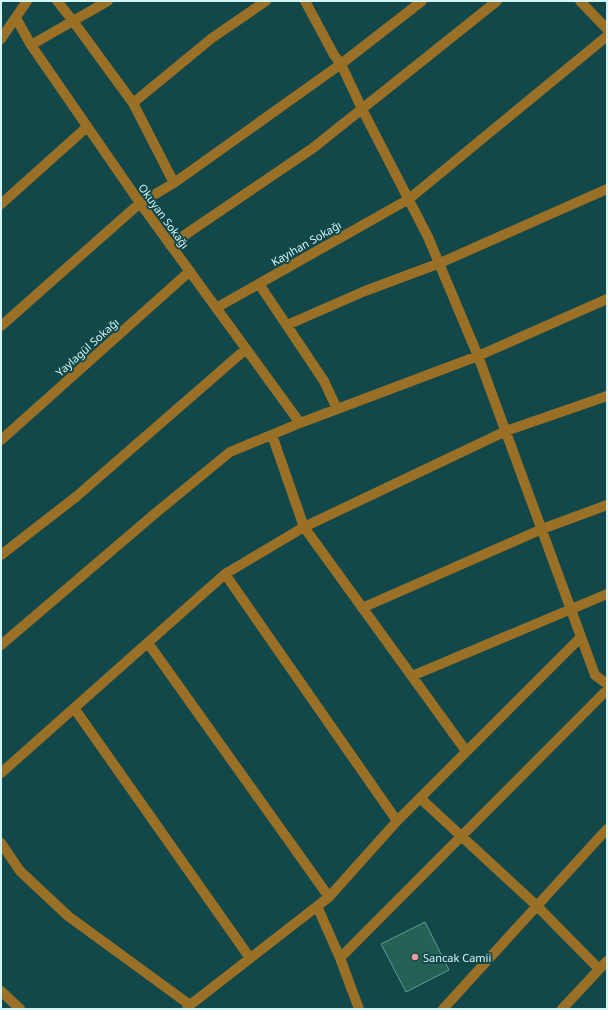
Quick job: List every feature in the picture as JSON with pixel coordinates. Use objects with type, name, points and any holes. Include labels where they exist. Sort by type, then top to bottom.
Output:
[{"type":"street","points":[[1,40],[27,1]]},
{"type":"street","points":[[57,1],[133,103],[174,183]]},
{"type":"street","points":[[31,45],[108,1]]},
{"type":"street","points":[[133,103],[212,38],[266,1]]},
{"type":"street","points":[[305,1],[334,55],[341,64],[362,109],[440,263],[478,356],[595,674],[607,684]]},
{"type":"street","points":[[1,326],[140,203],[174,183],[341,64],[422,1]]},
{"type":"street","points":[[170,245],[313,148],[497,1]]},
{"type":"street","points":[[580,1],[607,30]]},
{"type":"street","name":"Okuyan Sokağı","points":[[16,18],[31,45],[140,203],[300,423]]},
{"type":"street","name":"Kayıhan Sokağı","points":[[216,308],[408,199],[607,36]]},
{"type":"street","points":[[1,204],[87,127]]},
{"type":"street","points":[[287,325],[365,291],[440,263],[607,189]]},
{"type":"street","name":"Yaylagül Sokağı","points":[[1,440],[190,271]]},
{"type":"street","points":[[259,284],[324,381],[337,409]]},
{"type":"street","points":[[1,645],[158,511],[230,452],[300,423],[478,356],[607,299]]},
{"type":"street","points":[[1,555],[77,496],[246,349]]},
{"type":"street","points":[[1,773],[225,574],[304,527],[506,431],[607,396]]},
{"type":"street","points":[[272,435],[304,527],[466,751]]},
{"type":"street","points":[[362,608],[542,529],[607,505]]},
{"type":"street","points":[[225,574],[397,821]]},
{"type":"street","points":[[412,676],[607,594]]},
{"type":"street","points":[[1,843],[20,871],[68,916],[188,1007],[329,897],[397,821],[581,637]]},
{"type":"street","points":[[148,643],[329,897]]},
{"type":"street","points":[[340,958],[607,690]]},
{"type":"street","points":[[74,708],[250,958]]},
{"type":"street","points":[[420,798],[537,906],[599,969]]},
{"type":"street","points":[[443,1009],[607,829]]},
{"type":"street","points":[[317,906],[340,958],[359,1009]]},
{"type":"street","points":[[562,1009],[607,961]]},
{"type":"street","points":[[1,991],[20,1009]]},
{"type":"building","name":"Sancak Camii","points":[[425,922],[449,970],[406,992],[381,944]]},
{"type":"place","name":"Sancak Camii","points":[[415,957]]}]
